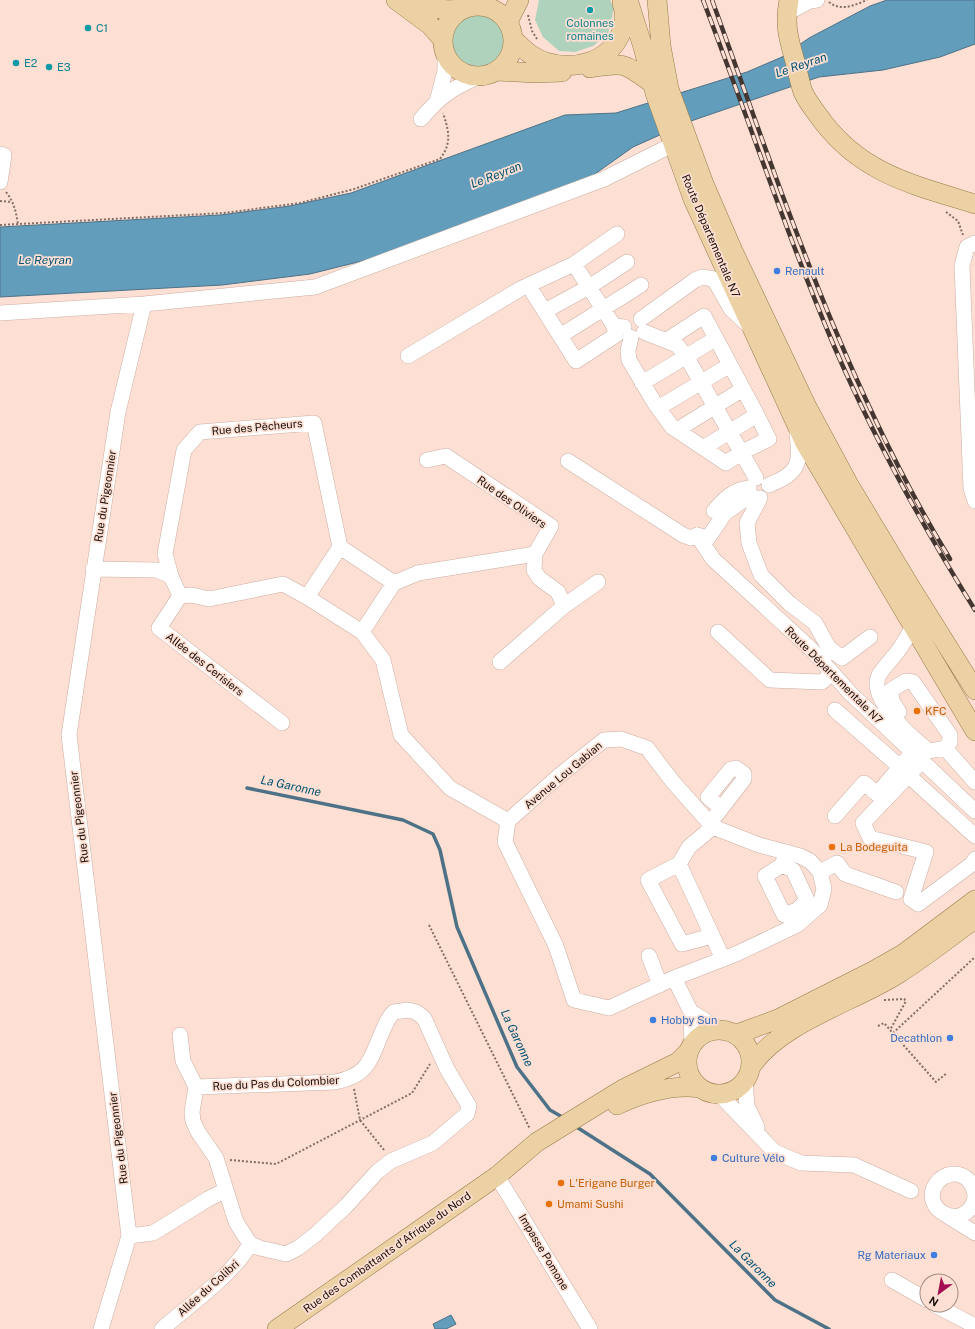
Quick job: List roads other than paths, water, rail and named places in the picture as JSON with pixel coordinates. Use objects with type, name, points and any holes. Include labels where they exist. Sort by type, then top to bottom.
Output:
[{"type":"main road","points":[[400,2],[448,10],[462,9],[488,3],[498,11],[511,31],[532,57],[558,65],[586,63],[598,59],[609,52],[619,38],[624,25],[626,13],[621,0]]},
{"type":"main road","points":[[628,0],[675,138],[704,184],[730,244],[807,407],[849,485],[972,685]]},
{"type":"main road","points":[[636,0],[650,47],[659,89]]},
{"type":"main road","points":[[657,0],[661,46],[659,89]]},
{"type":"main road","points":[[400,2],[430,25],[444,47],[452,65],[463,73],[555,73],[620,64],[628,67],[659,89]]},
{"type":"main road","points":[[794,3],[789,42],[803,90],[814,109],[835,136],[855,155],[876,169],[909,183],[975,204]]},
{"type":"main road","points":[[488,74],[510,58],[511,31],[524,4]]},
{"type":"main road","points":[[444,47],[444,31],[448,22],[462,9]]},
{"type":"main road","name":"Route Départementale N7","points":[[675,138],[693,199],[750,327],[795,419],[805,443],[975,732]]},
{"type":"main road","name":"Route Départementale N7","points":[[795,419],[810,440],[886,569],[975,713]]},
{"type":"main road","points":[[975,900],[903,954],[873,972],[778,1019],[728,1032],[705,1032],[690,1048],[688,1073],[691,1079],[700,1088],[712,1094],[736,1090],[762,1051],[791,1030],[898,974],[975,919]]},
{"type":"main road","points":[[728,1032],[748,1047],[748,1073]]},
{"type":"main road","name":"Rue des Combattants d'Afrique du Nord","points":[[497,1176],[529,1161],[564,1132],[594,1112],[623,1089],[678,1062],[690,1048]]},
{"type":"main road","name":"Rue des Combattants d'Afrique du Nord","points":[[594,1112],[633,1097],[673,1086],[700,1088]]},
{"type":"main road","name":"Rue des Combattants d'Afrique du Nord","points":[[277,1329],[497,1176],[537,1142],[564,1132]]},
{"type":"street","points":[[794,3],[817,0]]},
{"type":"street","points":[[438,98],[445,71],[444,47]]},
{"type":"street","points":[[421,119],[438,98],[460,85],[488,74]]},
{"type":"street","points":[[0,313],[144,304],[315,287],[604,179],[675,138]]},
{"type":"street","points":[[0,154],[4,155],[2,186]]},
{"type":"street","points":[[408,356],[528,285],[574,264],[617,234]]},
{"type":"street","points":[[971,245],[962,266],[972,488],[975,501]]},
{"type":"street","points":[[544,311],[589,287],[628,262]]},
{"type":"street","points":[[574,264],[604,310],[631,328],[677,344],[702,382],[742,452],[757,489],[748,523],[749,543],[761,575],[789,603],[815,623],[829,648],[842,658],[870,637]]},
{"type":"street","name":"Route Départementale N7","points":[[631,328],[682,289],[702,277],[714,279],[731,309],[750,327]]},
{"type":"street","points":[[528,285],[576,360],[616,335],[631,328]]},
{"type":"street","points":[[560,336],[604,310],[641,285]]},
{"type":"street","name":"Rue du Pigeonnier","points":[[101,1329],[129,1236],[70,735],[93,569],[118,412],[144,304]]},
{"type":"street","points":[[631,328],[628,351],[629,360],[658,408],[672,427],[726,463],[742,452],[769,439],[744,389],[704,316],[667,340]]},
{"type":"street","points":[[642,383],[716,339]]},
{"type":"street","points":[[658,408],[730,365]]},
{"type":"street","points":[[677,430],[744,389]]},
{"type":"street","points":[[703,448],[757,415]]},
{"type":"street","name":"Route Départementale N7","points":[[795,419],[800,459],[791,472],[757,489],[739,489],[730,495],[717,507],[698,535],[713,559],[811,649],[850,692],[916,751],[975,811]]},
{"type":"street","name":"Rue des Pêcheurs","points":[[171,576],[165,554],[184,450],[200,432],[314,423],[340,547]]},
{"type":"street","name":"Rue des Oliviers","points":[[427,460],[446,456],[551,526],[536,554]]},
{"type":"street","points":[[568,461],[683,535],[691,538],[698,535]]},
{"type":"street","points":[[308,597],[340,547],[394,582]]},
{"type":"street","points":[[362,632],[394,582],[418,573],[536,554],[534,570],[539,578],[558,592],[564,606]]},
{"type":"street","points":[[93,569],[157,570],[171,576],[180,596],[192,596],[208,599],[283,584],[308,597],[362,632],[383,660],[401,735],[450,788],[508,821],[505,842],[556,946],[574,1000],[609,1008],[674,978],[723,959],[797,925],[820,905],[824,889],[820,872],[837,863],[845,874],[896,892]]},
{"type":"street","points":[[500,662],[564,606],[598,582]]},
{"type":"street","name":"Allée des Cerisiers","points":[[180,596],[159,628],[282,723]]},
{"type":"street","name":"Route Départementale N7","points":[[913,627],[898,651],[879,676],[877,687],[880,697],[916,751]]},
{"type":"street","points":[[718,632],[770,680],[822,682],[832,673]]},
{"type":"street","points":[[822,662],[829,648]]},
{"type":"street","name":"Route Départementale N7","points":[[906,681],[913,682],[918,687],[950,735],[950,742],[945,748],[929,751],[916,751],[910,728],[895,707],[890,695],[891,690],[906,681]]},
{"type":"street","points":[[835,710],[975,836]]},
{"type":"street","name":"Avenue Lou Gabian","points":[[508,821],[560,775],[604,740],[621,739],[647,748],[673,782],[711,825],[759,845],[784,859],[810,861],[820,872]]},
{"type":"street","points":[[945,748],[975,782]]},
{"type":"street","points":[[916,751],[904,771],[863,823],[870,838],[926,852],[911,899],[918,904],[972,864],[975,859]]},
{"type":"street","points":[[835,816],[864,783],[877,794],[904,771]]},
{"type":"street","points":[[712,936],[682,944],[648,880],[679,864],[689,847],[711,825],[721,808]]},
{"type":"street","points":[[679,864],[723,959]]},
{"type":"street","points":[[649,956],[660,985]]},
{"type":"street","points":[[674,978],[691,1012],[690,1048]]},
{"type":"street","name":"Rue du Pas du Colombier","points":[[196,1087],[335,1082],[356,1077],[368,1063],[387,1021],[394,1012],[408,1010],[416,1012],[424,1018],[438,1051],[468,1106],[467,1114],[433,1143],[392,1161],[377,1172],[346,1206],[315,1235],[298,1248],[286,1254],[250,1244]]},
{"type":"street","points":[[691,1012],[728,1032]]},
{"type":"street","points":[[180,1036],[183,1060],[196,1087],[192,1112],[193,1121],[198,1132],[216,1158],[236,1222],[250,1244]]},
{"type":"street","points":[[748,1073],[747,1106],[765,1143]]},
{"type":"street","points":[[719,1094],[775,1152],[801,1163],[854,1165],[911,1191],[975,1233]]},
{"type":"street","points":[[911,1191],[937,1182],[949,1174],[969,1173],[968,1180],[975,1200],[965,1214],[959,1216],[942,1211],[933,1195],[937,1182]]},
{"type":"street","name":"Impasse Pomone","points":[[497,1176],[590,1329]]},
{"type":"street","points":[[129,1236],[153,1233],[208,1198],[226,1190]]},
{"type":"street","name":"Allée du Colibri","points":[[162,1329],[219,1281],[245,1254],[250,1244]]},
{"type":"street","points":[[892,1280],[919,1295]]},
{"type":"street","points":[[950,1313],[975,1326]]},
{"type":"water","name":"Le Reyran","points":[[887,0],[975,0],[975,44],[940,57],[883,70],[819,77],[691,121],[633,147],[585,181],[386,255],[310,274],[222,285],[0,297],[0,227],[220,215],[290,206],[351,193],[565,115],[616,113],[747,72],[782,57],[809,38],[870,6]]},
{"type":"water","points":[[451,1315],[456,1324],[446,1329],[435,1329],[433,1324]]},
{"type":"waterway","name":"La Garonne","points":[[247,788],[403,820],[433,834],[440,850],[457,927],[517,1067],[550,1110],[564,1118]]},
{"type":"waterway","name":"La Garonne","points":[[575,1126],[650,1174],[775,1300],[829,1329]]},
{"type":"railway","points":[[703,0],[799,260],[849,381],[882,448],[918,514],[975,610]]},
{"type":"railway","points":[[712,0],[763,143],[817,286],[846,356],[912,493],[950,559]]},
{"type":"place","name":"Colonnes romaines","points":[[590,10]]},
{"type":"place","name":"C1","points":[[88,28]]},
{"type":"place","name":"E2","points":[[16,63]]},
{"type":"place","name":"E3","points":[[49,67]]},
{"type":"place","name":"Renault","points":[[777,271]]},
{"type":"place","name":"KFC","points":[[917,711]]},
{"type":"place","name":"La Bodeguita","points":[[832,847]]},
{"type":"place","name":"Hobby Sun","points":[[653,1020]]},
{"type":"place","name":"Decathlon","points":[[950,1038]]},
{"type":"place","name":"Culture Vélo","points":[[714,1158]]},
{"type":"place","name":"L'Erigane Burger","points":[[561,1183]]},
{"type":"place","name":"Umami Sushi","points":[[549,1204]]},
{"type":"place","name":"Rg Materiaux","points":[[934,1255]]}]
